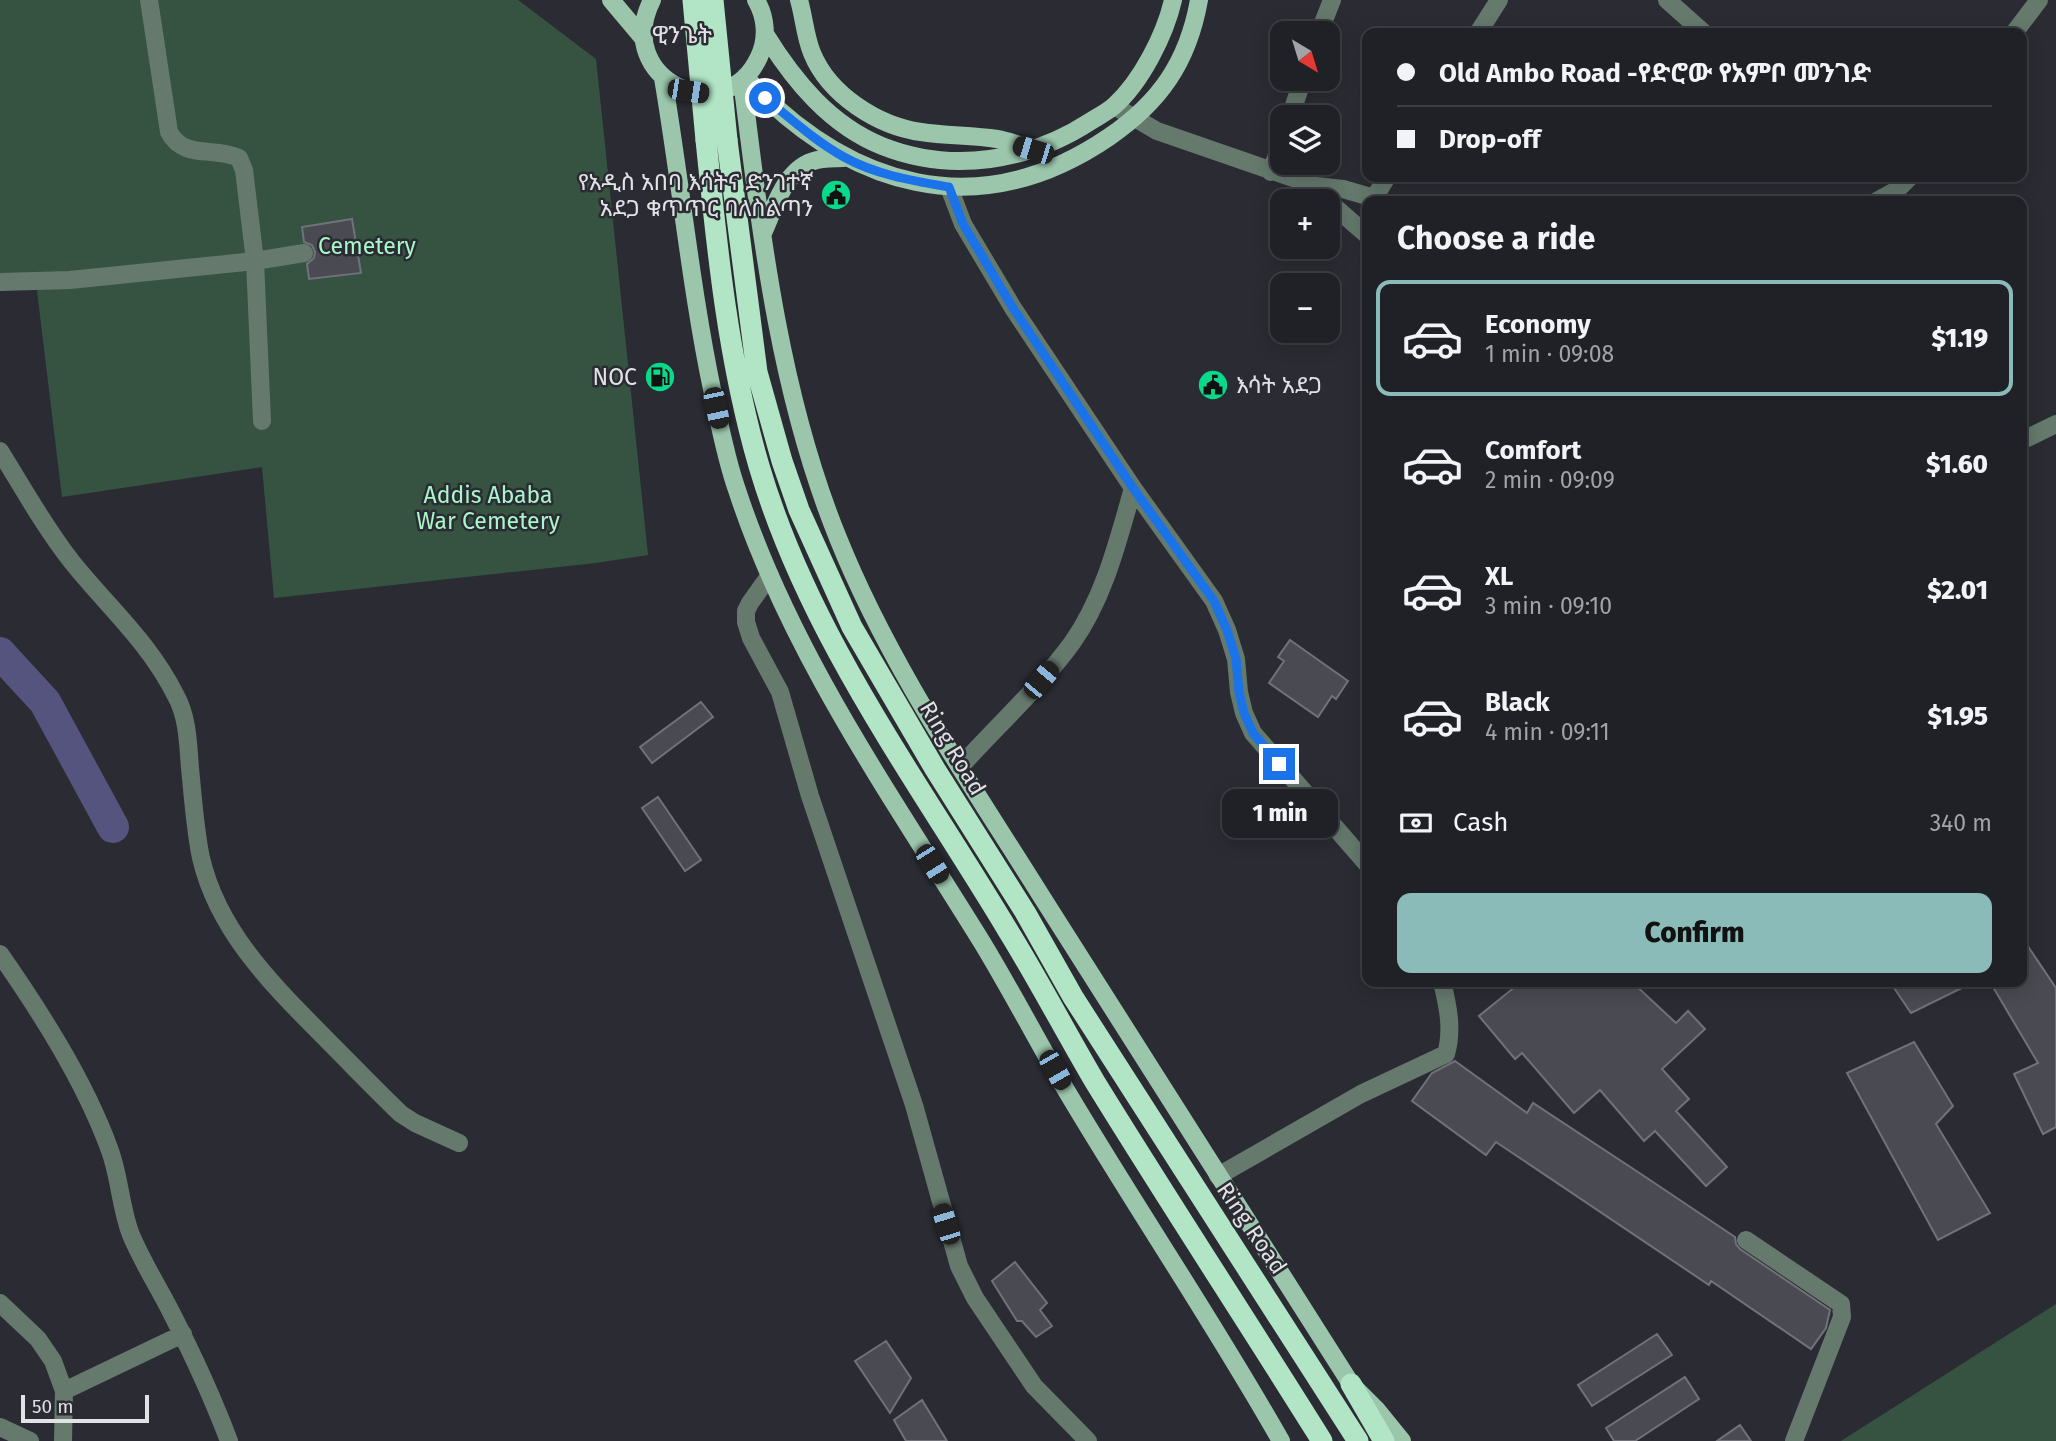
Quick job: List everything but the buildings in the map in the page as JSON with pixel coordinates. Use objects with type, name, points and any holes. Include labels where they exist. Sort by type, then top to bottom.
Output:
[{"type":"highway","points":[[692,0],[712,205],[734,361],[760,467],[792,557],[817,613],[884,734],[1008,930],[1095,1080],[1322,1441]]},
{"type":"highway","name":"Ring Road","points":[[713,0],[757,372],[782,461],[818,556],[852,627],[935,769],[1025,912],[1073,997],[1358,1441]]},
{"type":"highway","points":[[1351,1384],[1384,1441]]},
{"type":"main road","points":[[611,0],[643,38]]},
{"type":"main road","points":[[652,0],[646,12],[643,38],[649,60],[663,78],[675,86],[702,93],[730,87],[743,78],[755,64],[762,50],[765,34],[764,20],[756,0]]},
{"type":"main road","points":[[799,0],[806,35],[818,66],[853,103],[890,123],[918,132],[999,139],[1033,150]]},
{"type":"main road","points":[[765,34],[793,75],[829,114],[882,146],[936,159],[992,160],[1033,150],[1083,126],[1114,106],[1147,61],[1168,21],[1173,0]]},
{"type":"main road","points":[[743,78],[808,133],[845,158],[908,180],[949,187],[995,185],[1040,174],[1074,159],[1136,119],[1168,81],[1190,35],[1199,0]]},
{"type":"main road","points":[[663,78],[676,151],[698,324],[721,432],[736,488],[769,575],[845,723],[985,947],[1067,1091],[1236,1361],[1280,1441]]},
{"type":"main road","points":[[743,78],[776,325],[791,389],[837,537],[895,658],[960,767],[1351,1384],[1402,1441]]},
{"type":"main road","points":[[763,233],[786,183],[795,173],[816,160],[845,158]]},
{"type":"street","points":[[149,0],[169,132],[175,144],[184,148],[229,153],[239,158],[244,170],[255,261],[262,421]]},
{"type":"street","points":[[1324,21],[1332,0]]},
{"type":"street","points":[[1481,28],[1499,0]]},
{"type":"street","points":[[1667,0],[1698,28]]},
{"type":"street","points":[[2018,28],[2039,0]]},
{"type":"street","points":[[1114,106],[1157,131],[1270,172]]},
{"type":"street","points":[[1281,175],[1365,196]]},
{"type":"street","points":[[1886,196],[1905,182]]},
{"type":"street","points":[[1317,186],[1329,202],[1362,231]]},
{"type":"street","points":[[949,187],[963,224],[984,262],[1133,488],[1214,601],[1236,659],[1239,692],[1253,733],[1362,858]]},
{"type":"street","points":[[0,282],[69,280],[255,261],[304,253]]},
{"type":"street","points":[[2027,438],[2056,424]]},
{"type":"street","points":[[0,451],[57,541],[73,563],[130,626],[177,698],[185,719],[202,860],[218,902],[242,947],[296,1009],[401,1114],[458,1143]]},
{"type":"street","points":[[960,767],[1041,680],[1072,642],[1101,588],[1115,552],[1133,488]]},
{"type":"street","points":[[769,575],[746,611],[746,622],[751,638],[783,702],[807,785],[914,1105],[960,1266],[975,1298],[1012,1349],[1034,1386],[1088,1441]]},
{"type":"street","points":[[0,954],[31,999],[92,1108],[118,1171],[131,1234],[183,1335],[229,1441]]},
{"type":"street","points":[[1218,1176],[1361,1094],[1446,1054],[1450,1040],[1448,1007],[1443,987]]},
{"type":"street","points":[[1746,1240],[1842,1304],[1842,1317],[1794,1441]]},
{"type":"street","points":[[0,1303],[38,1339],[53,1361],[64,1391],[63,1441]]},
{"type":"street","points":[[64,1391],[183,1335]]},
{"type":"street","points":[[0,1427],[30,1441]]},
{"type":"green space","name":"Cemetery","points":[[0,0],[518,0],[596,59],[648,555],[274,598],[262,467],[62,497],[35,274],[0,274]]},
{"type":"green space","points":[[2056,1304],[2056,1441],[1841,1441]]},
{"type":"waterway","points":[[0,653],[45,702],[113,827]]},
{"type":"place","name":"የአዲስ አበባ እሳትና ድንገተኛ አደጋ ቁጥጥር ባለስልጣን","points":[[836,195]]},
{"type":"place","name":"NOC","points":[[660,377]]},
{"type":"place","name":"እሳት አደጋ","points":[[1213,385]]},
{"type":"district","name":"ዊንጌት","points":[[682,35]]},
{"type":"route","points":[[765,98],[808,133],[845,158],[908,180],[949,187],[963,224],[1013,308],[1133,488],[1214,601],[1236,659],[1244,713],[1253,733],[1279,764]]},
{"type":"park label","name":"Addis Ababa War Cemetery","points":[[488,508]]}]
